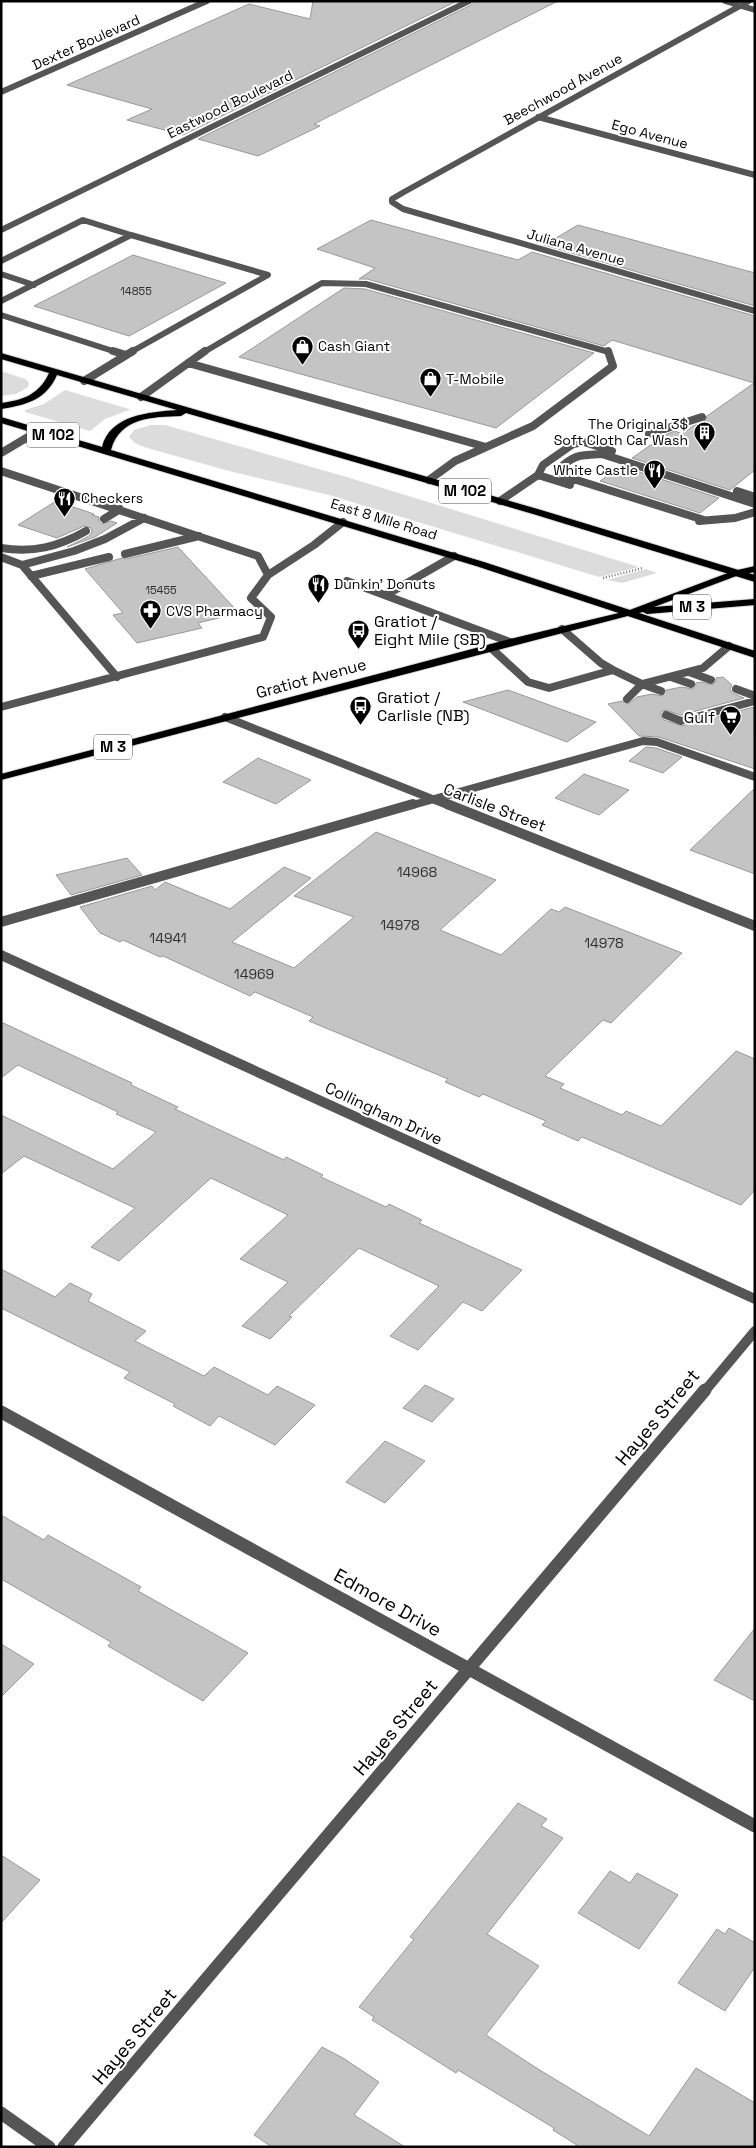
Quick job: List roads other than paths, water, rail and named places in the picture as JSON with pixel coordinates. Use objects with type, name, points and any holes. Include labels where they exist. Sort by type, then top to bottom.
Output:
[{"type":"highway","name":"M 102","points":[[1,356],[429,480],[755,579]]},
{"type":"highway","points":[[1,406],[31,400],[41,394],[50,382],[54,372]]},
{"type":"highway","points":[[106,451],[106,443],[116,428],[127,422],[164,414],[192,412]]},
{"type":"highway","name":"East 8 Mile Road","points":[[1,420],[454,556],[755,655]]},
{"type":"main road","name":"Gratiot Avenue","points":[[1,776],[510,642],[630,613],[736,573],[755,568]]},
{"type":"main road","name":"Gratiot Avenue","points":[[630,613],[755,602]]},
{"type":"street","name":"Dexter Boulevard","points":[[1,92],[207,1]]},
{"type":"street","name":"Eastwood Boulevard","points":[[1,230],[469,1]]},
{"type":"street","points":[[725,1],[755,10]]},
{"type":"street","name":"Beechwood Avenue","points":[[392,202],[392,199],[404,192],[749,1]]},
{"type":"street","name":"Ego Avenue","points":[[538,117],[755,175]]},
{"type":"street","name":"Juliana Avenue","points":[[392,202],[404,210],[755,311]]},
{"type":"street","points":[[1,260],[83,220],[268,275],[126,355],[84,381]]},
{"type":"street","points":[[1,302],[131,235]]},
{"type":"street","points":[[1,274],[34,284]]},
{"type":"street","points":[[141,397],[212,346],[322,284],[366,284],[609,351],[613,366],[533,426],[455,461],[429,480]]},
{"type":"street","points":[[1,315],[126,355]]},
{"type":"street","points":[[188,364],[486,447]]},
{"type":"street","points":[[649,434],[702,417]]},
{"type":"street","points":[[1,453],[38,430]]},
{"type":"street","points":[[500,501],[538,475],[543,465],[573,444],[584,442],[755,497]]},
{"type":"street","points":[[704,520],[564,476],[558,470],[567,461],[578,455],[602,454],[755,504]]},
{"type":"street","points":[[1,471],[258,556],[268,575]]},
{"type":"street","points":[[538,475],[693,523],[704,520],[735,518],[755,512]]},
{"type":"street","points":[[104,519],[120,509]]},
{"type":"street","points":[[22,565],[74,551],[105,539],[144,518]]},
{"type":"street","points":[[1,707],[263,637],[271,617],[251,598],[268,575],[314,545],[343,522]]},
{"type":"street","points":[[1,548],[18,552],[44,550],[65,544],[86,531]]},
{"type":"street","points":[[125,554],[200,536]]},
{"type":"street","points":[[386,595],[454,556]]},
{"type":"street","points":[[1,557],[22,565],[117,677]]},
{"type":"street","points":[[31,576],[109,557]]},
{"type":"street","points":[[346,581],[510,642]]},
{"type":"street","points":[[562,629],[601,663],[642,684],[661,691]]},
{"type":"street","points":[[627,700],[642,684],[703,668],[729,646]]},
{"type":"street","points":[[491,648],[528,682],[549,688],[613,670]]},
{"type":"street","points":[[689,672],[711,680]]},
{"type":"street","points":[[671,677],[691,684]]},
{"type":"street","points":[[736,689],[755,696]]},
{"type":"street","points":[[732,700],[755,708]]},
{"type":"street","points":[[666,715],[680,721],[755,701]]},
{"type":"street","points":[[701,707],[714,712]]},
{"type":"street","name":"Carlisle Street","points":[[225,717],[755,926]]},
{"type":"street","points":[[1,922],[643,741],[657,742],[755,777]]},
{"type":"street","name":"Collingham Drive","points":[[1,955],[755,1299]]},
{"type":"street","name":"Hayes Street","points":[[64,2147],[755,1331]]},
{"type":"street","name":"Edmore Drive","points":[[1,1412],[755,1826]]},
{"type":"street","points":[[1,2113],[49,2147]]},
{"type":"place","name":"Cash Giant","points":[[302,365]]},
{"type":"place","name":"T-Mobile","points":[[430,398]]},
{"type":"place","name":"The Original 3$ Soft Cloth Car Wash","points":[[704,451]]},
{"type":"place","name":"White Castle","points":[[654,489]]},
{"type":"place","name":"Checkers","points":[[65,517]]},
{"type":"place","name":"Dunkin' Donuts","points":[[318,603]]},
{"type":"place","name":"CVS Pharmacy","points":[[150,630]]},
{"type":"place","name":"Gratiot / Eight Mile (SB)","points":[[358,649]]},
{"type":"place","name":"Gratiot / Carlisle (NB)","points":[[361,725]]},
{"type":"place","name":"Gulf","points":[[731,736]]}]
